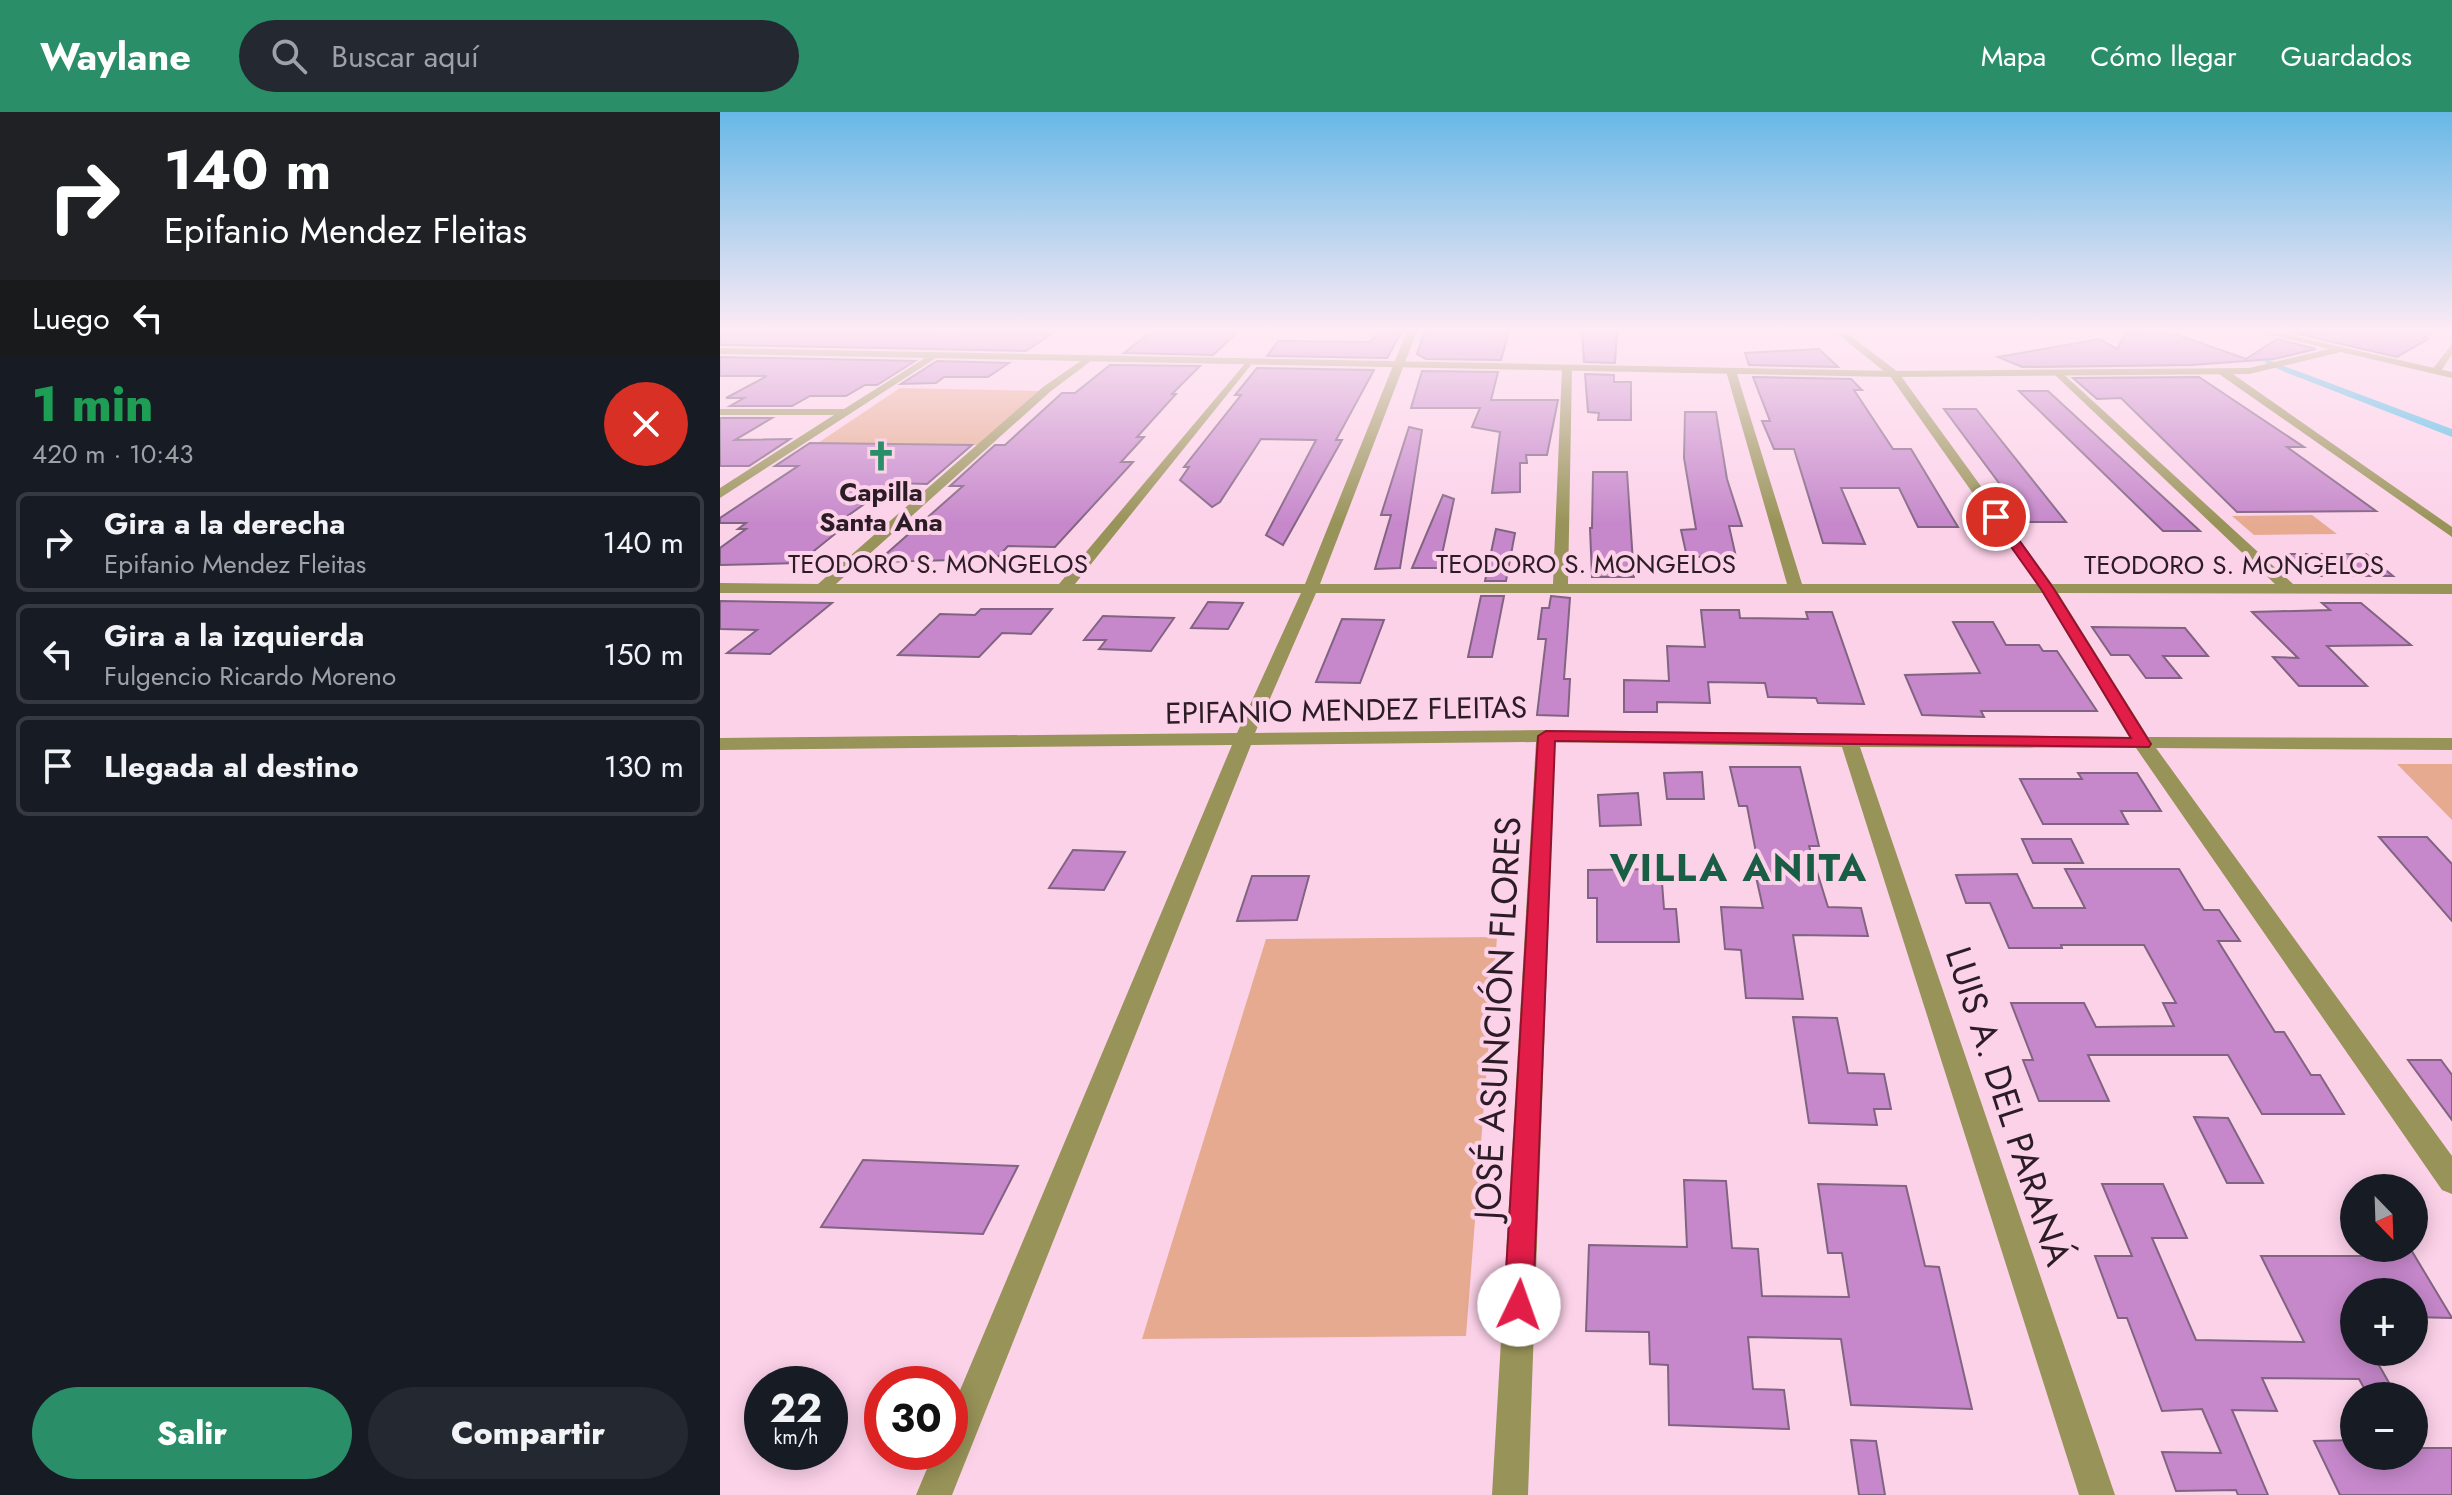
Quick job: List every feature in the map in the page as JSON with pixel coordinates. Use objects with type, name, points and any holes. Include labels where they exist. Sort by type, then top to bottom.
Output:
[{"type":"street","points":[[720,494],[726,486],[870,396]]},
{"type":"street","points":[[823,587],[1040,396]]},
{"type":"street","points":[[1064,587],[1221,396]]},
{"type":"street","points":[[934,1495],[1244,738],[1311,588],[1387,396]]},
{"type":"street","points":[[1560,588],[1566,396]]},
{"type":"street","points":[[1738,396],[1796,588]]},
{"type":"street","points":[[1909,396],[2048,589],[2143,744],[2452,1180]]},
{"type":"street","points":[[2083,396],[2289,589]]},
{"type":"street","points":[[2256,396],[2452,533]]},
{"type":"street","points":[[720,412],[844,412]]},
{"type":"street","name":"TEODORO S. MONGELOS","points":[[720,588],[2452,589]]},
{"type":"street","name":"EPIFANIO MENDEZ FLEITAS","points":[[720,744],[1546,736],[2143,744],[2452,744]]},
{"type":"street","name":"JOSÉ ASUNCIÓN FLORES","points":[[1510,1495],[1546,736]]},
{"type":"street","name":"LUIS A. DEL PARANÁ","points":[[1849,741],[2097,1495]]},
{"type":"shaded area","points":[[889,396],[1036,396],[978,445],[818,443]]},
{"type":"shaded area","points":[[2312,515],[2337,534],[2254,535],[2232,516]]},
{"type":"shaded area","points":[[2397,764],[2452,764],[2452,820]]},
{"type":"shaded area","points":[[1497,937],[1466,1336],[1142,1339],[1266,939]]},
{"type":"water","points":[[2346,396],[2363,396],[2452,429],[2452,437]]},
{"type":"building","points":[[731,396],[847,396],[810,396],[792,406],[730,406],[744,398],[726,398]]},
{"type":"building","points":[[1059,396],[1175,396],[1137,437],[1144,437],[1121,462],[1133,462],[1055,547],[1008,546],[996,559],[877,562],[963,486],[950,486],[995,445],[1005,445]]},
{"type":"building","points":[[1241,396],[1360,396],[1336,440],[1342,440],[1283,545],[1266,535],[1316,440],[1261,439],[1220,502],[1212,507],[1180,480],[1189,467],[1184,467]]},
{"type":"building","points":[[1415,396],[1492,396],[1491,400],[1558,400],[1547,455],[1526,455],[1527,463],[1520,463],[1520,492],[1492,493],[1500,432],[1472,427],[1480,408],[1411,408]]},
{"type":"building","points":[[1587,396],[1631,396],[1631,420],[1598,420],[1599,413],[1588,412]]},
{"type":"building","points":[[1760,396],[1858,396],[1893,449],[1911,449],[1958,527],[1918,527],[1899,488],[1841,488],[1865,544],[1823,543],[1794,449],[1774,449],[1762,421],[1770,421]]},
{"type":"building","points":[[2024,396],[2053,396],[2200,531],[2163,531]]},
{"type":"building","points":[[2093,396],[2227,396],[2304,447],[2287,447],[2376,511],[2237,512],[2121,398],[2097,399]]},
{"type":"building","points":[[1944,409],[1976,409],[2066,522],[2028,522]]},
{"type":"building","points":[[1685,412],[1716,412],[1727,479],[1742,526],[1729,526],[1736,557],[1687,557],[1681,530],[1696,529],[1684,458]]},
{"type":"building","points":[[720,418],[772,418],[735,440],[790,439],[749,466],[720,466]]},
{"type":"building","points":[[1409,427],[1422,430],[1400,568],[1375,569],[1391,515],[1381,515]]},
{"type":"building","points":[[810,443],[972,445],[927,484],[894,483],[829,529],[841,529],[799,563],[720,565],[720,548],[746,529],[738,529],[746,523],[720,523],[720,518],[798,466],[775,466]]},
{"type":"building","points":[[1593,472],[1627,472],[1634,577],[1592,577],[1590,528]]},
{"type":"building","points":[[1443,495],[1454,499],[1439,568],[1412,568]]},
{"type":"building","points":[[1496,529],[1515,533],[1506,581],[1485,581]]},
{"type":"building","points":[[2286,554],[2366,554],[2393,576],[2310,576]]},
{"type":"building","points":[[1481,596],[1504,596],[1492,657],[1468,657]]},
{"type":"building","points":[[1551,596],[1570,598],[1564,679],[1570,679],[1568,716],[1537,715],[1546,639],[1538,639],[1542,608],[1549,608]]},
{"type":"building","points":[[720,601],[832,603],[770,654],[727,653],[757,630],[720,629]]},
{"type":"building","points":[[1208,602],[1243,603],[1228,629],[1191,628]]},
{"type":"building","points":[[2322,603],[2361,603],[2411,645],[2327,646],[2367,686],[2299,686],[2273,657],[2298,658],[2252,612],[2330,610]]},
{"type":"building","points":[[981,609],[1052,609],[1031,634],[1002,633],[979,657],[898,655],[940,614],[975,615]]},
{"type":"building","points":[[1701,610],[1739,610],[1740,618],[1808,619],[1806,612],[1832,612],[1864,704],[1818,703],[1816,698],[1768,697],[1765,683],[1708,682],[1710,703],[1657,702],[1657,712],[1624,712],[1624,680],[1669,681],[1667,646],[1705,647]]},
{"type":"building","points":[[1103,616],[1174,618],[1151,651],[1099,649],[1106,640],[1084,640]]},
{"type":"building","points":[[1342,619],[1384,620],[1360,683],[1316,682]]},
{"type":"building","points":[[1953,622],[1993,622],[2006,645],[2039,645],[2043,651],[2057,651],[2097,711],[1981,711],[1984,717],[1922,715],[1905,675],[1980,673]]},
{"type":"building","points":[[2092,627],[2185,628],[2208,656],[2163,656],[2181,678],[2146,678],[2129,655],[2111,655]]},
{"type":"building","points":[[1730,767],[1800,767],[1819,846],[1809,846],[1828,907],[1861,908],[1868,936],[1793,935],[1803,999],[1746,998],[1741,950],[1725,949],[1721,907],[1763,908],[1754,868],[1759,868],[1747,806],[1739,806]]},
{"type":"building","points":[[1702,772],[1704,799],[1667,799],[1664,773]]},
{"type":"building","points":[[2078,773],[2137,773],[2161,811],[2121,811],[2128,824],[2043,824],[2020,779],[2082,779]]},
{"type":"building","points":[[1638,793],[1641,825],[1600,826],[1598,795]]},
{"type":"building","points":[[2379,837],[2427,837],[2452,864],[2452,921]]},
{"type":"building","points":[[2022,839],[2071,839],[2083,863],[2033,863]]},
{"type":"building","points":[[1073,850],[1125,852],[1104,890],[1049,888]]},
{"type":"building","points":[[1661,869],[1664,909],[1676,909],[1679,942],[1597,942],[1597,898],[1588,898],[1588,870]]},
{"type":"building","points":[[2065,869],[2179,869],[2204,910],[2219,910],[2240,941],[2218,941],[2275,1032],[2284,1032],[2311,1075],[2320,1075],[2344,1114],[2262,1114],[2228,1055],[2088,1055],[2109,1101],[2039,1101],[2023,1060],[2033,1060],[2011,1003],[2084,1003],[2096,1027],[2174,1026],[2163,1003],[2176,1003],[2144,945],[2009,948],[1990,903],[1966,903],[1956,875],[2017,874],[2033,908],[2085,908]]},
{"type":"building","points":[[1252,876],[1309,876],[1297,920],[1237,921]]},
{"type":"building","points":[[1793,1017],[1837,1018],[1848,1073],[1884,1074],[1891,1109],[1874,1109],[1877,1125],[1809,1123]]},
{"type":"building","points":[[2408,1060],[2441,1060],[2452,1075],[2452,1120]]},
{"type":"building","points":[[2194,1117],[2228,1118],[2263,1183],[2227,1183]]},
{"type":"building","points":[[863,1160],[1018,1166],[983,1234],[821,1227]]},
{"type":"building","points":[[1684,1180],[1726,1181],[1732,1248],[1758,1249],[1762,1296],[1849,1297],[1842,1253],[1828,1253],[1818,1184],[1906,1186],[1925,1266],[1939,1267],[1972,1409],[1851,1405],[1841,1339],[1748,1337],[1753,1389],[1784,1390],[1789,1429],[1669,1425],[1668,1365],[1650,1364],[1649,1332],[1586,1331],[1589,1245],[1687,1247]]},
{"type":"building","points":[[2102,1184],[2163,1184],[2187,1238],[2152,1238],[2196,1340],[2304,1342],[2261,1256],[2340,1256],[2340,1262],[2418,1262],[2428,1278],[2340,1278],[2340,1366],[2379,1366],[2389,1382],[2262,1378],[2277,1411],[2232,1410],[2268,1495],[2238,1495],[2236,1490],[2176,1491],[2162,1452],[2221,1453],[2202,1409],[2162,1411],[2127,1318],[2118,1318],[2095,1256],[2132,1256]]},
{"type":"building","points":[[2428,1278],[2452,1318],[2428,1317]]},
{"type":"building","points":[[1851,1440],[1876,1441],[1885,1495],[1859,1495]]},
{"type":"building","points":[[2340,1440],[2340,1470],[2428,1470],[2428,1448],[2452,1448],[2452,1495],[2340,1495],[2314,1441]]},
{"type":"place","name":"Capilla Santa Ana","points":[[881,456]]},
{"type":"district","name":"VILLA ANITA","points":[[1739,867]]},
{"type":"route","points":[[1519,1305],[1546,736],[2143,744],[2048,589],[1996,517]]}]
